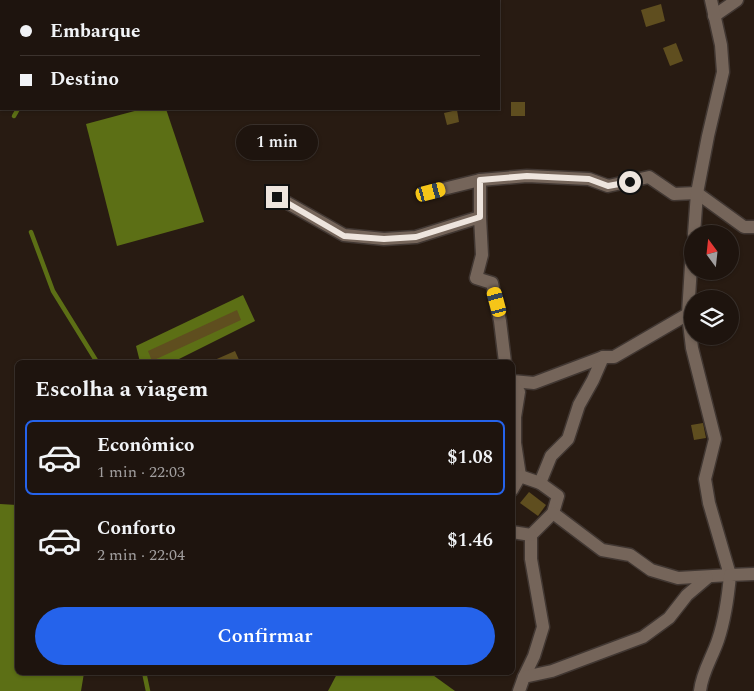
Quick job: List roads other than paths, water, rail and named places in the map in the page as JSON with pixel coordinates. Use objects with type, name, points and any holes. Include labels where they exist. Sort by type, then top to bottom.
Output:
[{"type":"street","points":[[695,225],[697,193],[708,136],[724,72],[721,45],[710,0]]},
{"type":"street","points":[[714,16],[737,0]]},
{"type":"street","points":[[431,192],[480,180],[527,176],[560,176],[589,179],[608,186],[649,177],[674,194],[697,193],[744,227],[754,226]]},
{"type":"street","points":[[480,180],[482,255],[476,278],[492,283],[500,321],[505,360]]},
{"type":"street","points":[[277,197],[344,236],[384,239],[416,237],[480,217]]},
{"type":"street","points":[[515,383],[534,382],[602,357],[614,356],[684,316]]},
{"type":"street","points":[[692,345],[715,439],[705,480],[709,503],[730,575],[726,615],[717,642],[702,676],[700,691]]},
{"type":"street","points":[[540,483],[551,456],[568,439],[579,405],[593,380],[602,357]]},
{"type":"street","points":[[515,387],[519,392],[515,417],[515,442],[520,476],[515,485]]},
{"type":"street","points":[[519,691],[534,656],[543,627],[531,559],[530,535],[553,513],[558,496],[540,483],[520,476]]},
{"type":"street","points":[[553,513],[602,550],[630,555],[651,570],[678,578],[707,578],[754,574]]},
{"type":"street","points":[[515,532],[530,535]]},
{"type":"street","points":[[524,678],[552,671],[643,636],[668,618],[687,595],[707,578]]},
{"type":"waterway","points":[[14,116],[17,110]]},
{"type":"waterway","points":[[31,232],[53,291],[96,360]]},
{"type":"waterway","points":[[145,675],[148,691]]}]
